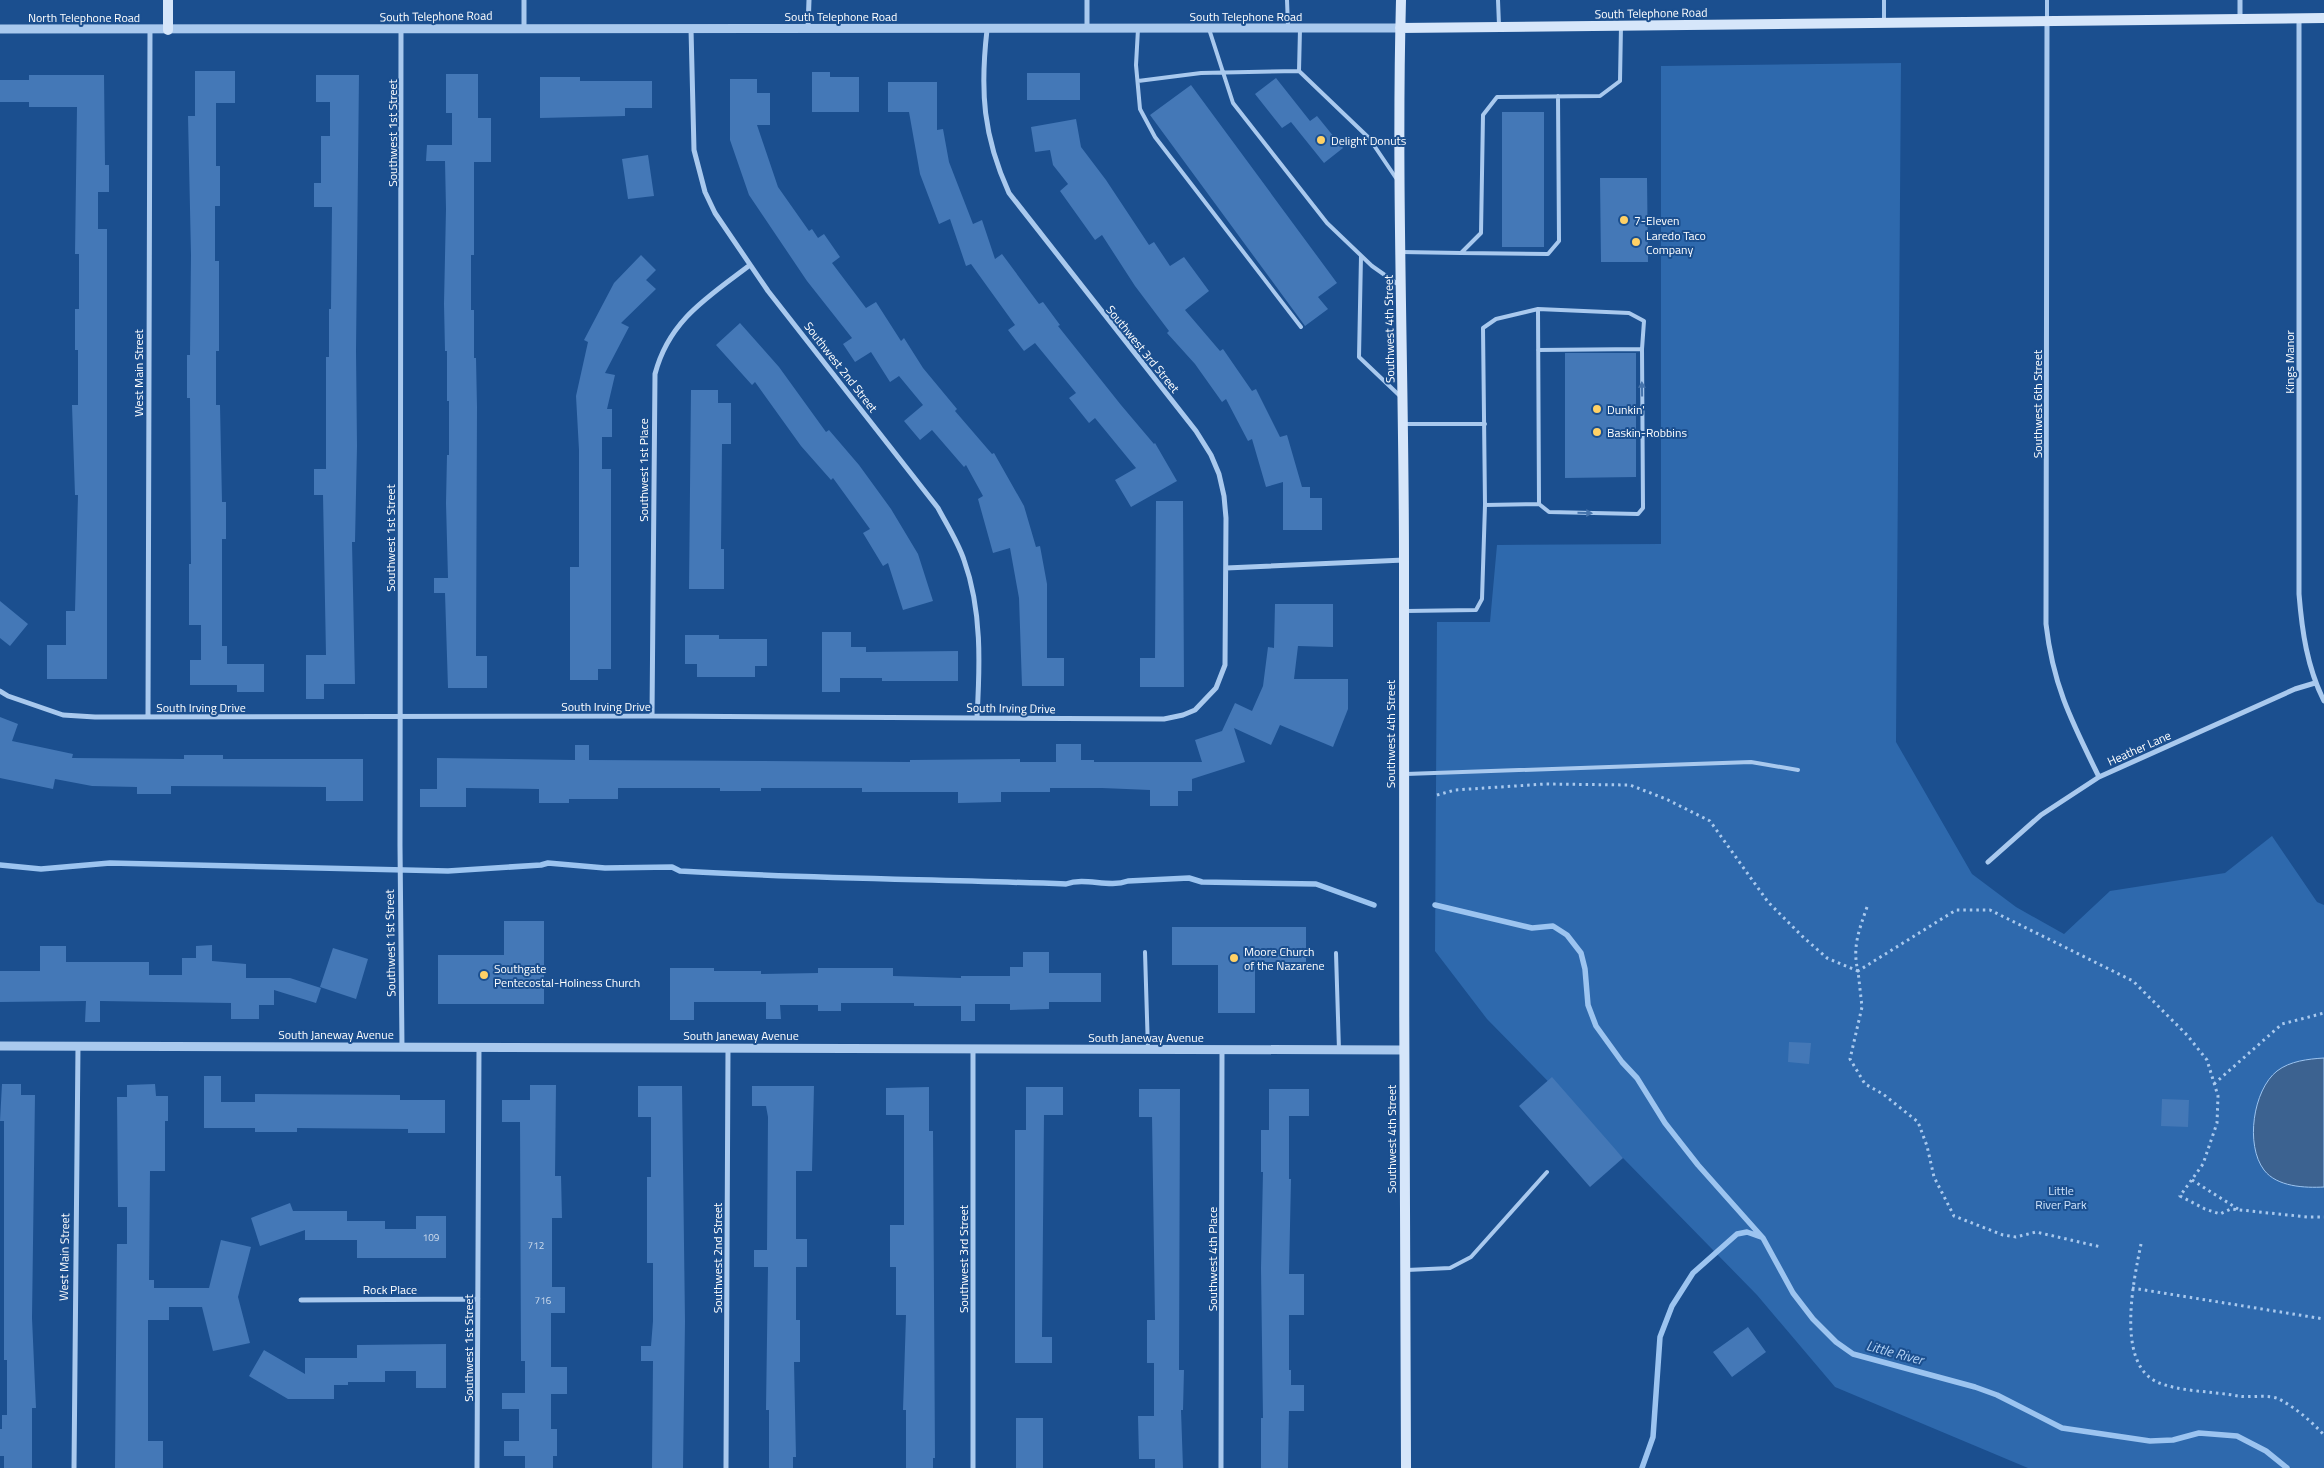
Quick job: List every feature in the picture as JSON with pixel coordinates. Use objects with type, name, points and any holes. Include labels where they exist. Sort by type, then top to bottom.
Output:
[{"type":"main road","points":[[168,0],[168,30]]},
{"type":"main road","name":"Southwest 4th Street","points":[[1401,0],[1400,184],[1404,560],[1403,1050],[1406,1468]]},
{"type":"main road","name":"South Telephone Road","points":[[1400,28],[2324,18]]},
{"type":"street","points":[[524,0],[524,28]]},
{"type":"street","points":[[808,28],[809,0]]},
{"type":"street","points":[[1087,0],[1087,29]]},
{"type":"street","points":[[2240,0],[2240,19]]},
{"type":"street","name":"Kings Manor","points":[[2299,18],[2299,594],[2301,626],[2315,683],[2324,701]]},
{"type":"street","name":"Southwest 6th Street","points":[[2047,21],[2046,624],[2053,669],[2064,707],[2099,777]]},
{"type":"street","name":"South Telephone Road","points":[[168,30],[524,28],[1138,30],[1400,28]]},
{"type":"street","name":"Southwest 1st Street","points":[[401,29],[400,904],[402,1047]]},
{"type":"street","name":"North Telephone Road","points":[[0,30],[168,30]]},
{"type":"street","name":"West Main Street","points":[[148,716],[150,30]]},
{"type":"street","name":"Southwest 2nd Street","points":[[691,30],[694,150],[698,172],[714,213],[768,291],[938,508],[955,539],[969,578],[977,617],[978,717]]},
{"type":"street","name":"Southwest 3rd Street","points":[[988,30],[984,63],[984,111],[998,169],[1009,193],[1034,228],[1196,431],[1211,455],[1219,474],[1224,496],[1226,568],[1225,665],[1210,697]]},
{"type":"street","name":"Southwest 1st Place","points":[[652,716],[655,374],[660,353],[674,329],[695,307],[750,265]]},
{"type":"street","points":[[1226,568],[1404,560]]},
{"type":"street","name":"Heather Lane","points":[[1988,862],[2041,815],[2099,777],[2287,693],[2315,683]]},
{"type":"street","name":"South Irving Drive","points":[[0,691],[8,696],[64,715],[95,718],[148,716],[400,718],[652,716],[1164,718],[1183,716],[1195,710],[1210,697]]},
{"type":"street","name":"South Janeway Avenue","points":[[0,1046],[1403,1050]]},
{"type":"street","name":"West Main Street","points":[[74,1468],[78,1046]]},
{"type":"street","name":"Southwest 1st Street","points":[[477,1468],[479,1047]]},
{"type":"street","name":"Southwest 2nd Street","points":[[726,1468],[728,1048]]},
{"type":"street","name":"Southwest 3rd Street","points":[[972,1049],[973,1468]]},
{"type":"street","name":"Southwest 4th Place","points":[[1221,1468],[1222,1050]]},
{"type":"street","name":"Rock Place","points":[[301,1300],[478,1299]]},
{"type":"lane","points":[[1287,0],[1288,29]]},
{"type":"lane","points":[[1498,0],[1499,27]]},
{"type":"lane","points":[[1884,0],[1884,23]]},
{"type":"lane","points":[[2047,0],[2047,21]]},
{"type":"lane","points":[[1461,253],[1481,233],[1482,115],[1498,96],[1600,96],[1620,81],[1621,26]]},
{"type":"lane","points":[[1209,29],[1233,103],[1327,223],[1372,266],[1401,286]]},
{"type":"lane","points":[[1299,70],[1300,29]]},
{"type":"lane","points":[[1138,30],[1140,109],[1154,137],[1301,327]]},
{"type":"lane","points":[[1138,81],[1201,73],[1224,74],[1299,70],[1369,138],[1400,184]]},
{"type":"lane","points":[[1401,252],[1548,254],[1559,241],[1558,96]]},
{"type":"lane","points":[[1361,256],[1359,357],[1402,398]]},
{"type":"lane","points":[[1538,309],[1539,504]]},
{"type":"lane","points":[[1404,611],[1476,610],[1482,599],[1485,505],[1483,328],[1496,319],[1538,309],[1629,313],[1644,321],[1642,349],[1644,508],[1638,514],[1548,512],[1539,504],[1485,505]]},
{"type":"lane","points":[[1538,350],[1642,349]]},
{"type":"lane","points":[[1403,424],[1485,424]]},
{"type":"lane","points":[[1403,774],[1751,762],[1798,770]]},
{"type":"lane","points":[[1145,952],[1148,1050]]},
{"type":"lane","points":[[1336,953],[1339,1050]]},
{"type":"lane","points":[[1405,1270],[1450,1268],[1471,1257],[1547,1172]]},
{"type":"path","points":[[1437,795],[1455,790],[1545,784],[1630,785],[1666,799],[1710,821],[1768,902],[1827,958],[1858,972]]},
{"type":"path","points":[[1867,908],[1856,938],[1855,958],[1862,1007],[1850,1060],[1865,1084],[1883,1094],[1918,1122],[1927,1146],[1934,1177],[1954,1216],[1978,1224],[1993,1232],[2016,1237],[2036,1232],[2101,1247]]},
{"type":"path","points":[[1858,972],[1956,910],[1990,910],[2133,981],[2207,1060],[2218,1096],[2217,1123],[2203,1164],[2180,1196],[2204,1209],[2220,1214],[2225,1210],[2239,1209],[2307,1217],[2324,1217]]},
{"type":"path","points":[[2214,1084],[2282,1024],[2324,1013]]},
{"type":"path","points":[[2192,1180],[2239,1209]]},
{"type":"path","points":[[2141,1244],[2132,1288],[2131,1335],[2138,1363],[2154,1380],[2182,1390],[2278,1398],[2310,1420],[2324,1435]]},
{"type":"path","points":[[2132,1288],[2324,1319]]},
{"type":"green space","name":"Little River Park","points":[[1901,63],[1896,742],[1972,874],[2016,907],[2064,934],[2110,891],[2225,873],[2272,836],[2317,902],[2324,905],[2324,1468],[2028,1468],[1835,1387],[1757,1295],[1487,1019],[1435,951],[1437,622],[1490,622],[1497,545],[1661,544],[1661,66]]},
{"type":"shaded area","points":[[2324,1058],[2324,1187],[2300,1187],[2284,1183],[2270,1176],[2258,1159],[2253,1133],[2257,1104],[2262,1091],[2277,1071],[2293,1063]]},
{"type":"building","points":[[195,71],[235,71],[235,103],[216,103],[216,166],[220,166],[220,206],[215,206],[215,261],[219,261],[219,351],[216,351],[216,405],[220,405],[222,502],[226,502],[226,539],[222,539],[222,646],[227,646],[227,664],[264,664],[264,692],[237,692],[237,685],[190,685],[190,660],[201,660],[201,625],[189,625],[189,564],[191,564],[190,398],[187,398],[187,355],[190,355],[191,255],[188,116],[195,116]]},
{"type":"building","points":[[812,72],[830,72],[830,77],[859,77],[859,112],[812,112]]},
{"type":"building","points":[[1027,73],[1080,73],[1080,100],[1027,100]]},
{"type":"building","points":[[446,74],[478,74],[478,118],[491,118],[491,162],[474,162],[474,255],[471,255],[471,310],[474,310],[477,407],[476,656],[487,656],[487,688],[448,688],[445,593],[434,593],[434,578],[448,578],[446,503],[447,455],[449,455],[449,401],[447,401],[447,351],[445,351],[444,304],[446,209],[445,161],[426,161],[427,145],[452,145],[452,113],[446,113]]},
{"type":"building","points":[[29,75],[104,75],[105,165],[109,165],[109,192],[98,192],[98,229],[107,229],[107,679],[47,679],[47,645],[66,645],[66,611],[75,611],[78,495],[75,495],[72,405],[78,405],[78,350],[75,350],[75,309],[79,309],[79,254],[75,254],[77,107],[29,107],[29,102],[0,102],[0,80],[29,80]]},
{"type":"building","points":[[316,75],[359,75],[356,351],[357,446],[355,542],[352,542],[355,684],[324,684],[324,699],[306,699],[306,655],[326,655],[323,495],[314,495],[314,469],[326,469],[326,357],[329,357],[329,309],[331,309],[332,207],[314,207],[314,183],[321,183],[321,136],[330,136],[330,102],[316,102]]},
{"type":"building","points":[[540,77],[580,77],[580,81],[652,81],[652,108],[625,108],[625,116],[540,118]]},
{"type":"building","points":[[1276,78],[1310,121],[1317,116],[1343,148],[1324,163],[1291,122],[1282,128],[1255,94]]},
{"type":"building","points":[[730,79],[757,79],[757,93],[770,93],[770,125],[757,125],[778,187],[809,231],[812,229],[818,238],[824,234],[840,257],[832,263],[866,308],[876,302],[901,341],[904,338],[923,368],[957,409],[955,411],[992,454],[994,453],[1024,506],[1036,547],[1040,546],[1047,584],[1047,658],[1064,658],[1064,686],[1022,686],[1019,598],[1010,548],[993,553],[978,499],[983,496],[966,465],[964,467],[932,430],[920,440],[904,421],[923,405],[899,376],[890,382],[871,352],[855,362],[843,344],[852,338],[807,281],[749,195],[730,140]]},
{"type":"building","points":[[888,82],[937,82],[937,130],[943,129],[949,162],[973,224],[982,220],[995,259],[1002,254],[1039,304],[1043,302],[1060,325],[1058,326],[1121,405],[1155,443],[1177,481],[1131,507],[1115,480],[1136,468],[1095,418],[1089,423],[1069,398],[1076,393],[1035,343],[1024,351],[1008,330],[1015,325],[971,264],[966,266],[950,219],[939,224],[920,174],[909,112],[888,112]]},
{"type":"building","points":[[1191,85],[1337,283],[1318,297],[1328,309],[1305,326],[1150,115]]},
{"type":"building","points":[[1502,112],[1544,112],[1544,247],[1502,247]]},
{"type":"building","points":[[1076,119],[1081,147],[1106,180],[1149,245],[1154,242],[1170,266],[1184,257],[1209,291],[1185,310],[1220,351],[1223,349],[1252,391],[1256,389],[1280,437],[1287,435],[1302,487],[1310,487],[1310,498],[1322,498],[1322,530],[1283,530],[1283,482],[1266,487],[1252,439],[1248,441],[1226,399],[1222,402],[1195,364],[1167,333],[1169,331],[1135,286],[1102,235],[1095,240],[1060,191],[1068,184],[1053,165],[1050,150],[1035,152],[1031,127]]},
{"type":"building","points":[[648,155],[654,196],[628,199],[622,159]]},
{"type":"building","name":"7-Eleven","points":[[1600,178],[1647,178],[1648,262],[1601,262]]},
{"type":"building","points":[[641,255],[656,270],[646,280],[656,289],[621,323],[629,327],[605,373],[615,375],[607,409],[612,409],[612,437],[602,437],[602,469],[611,469],[611,669],[598,669],[598,680],[570,680],[570,567],[579,567],[579,450],[576,396],[588,342],[584,340],[614,283]]},
{"type":"building","points":[[740,323],[779,367],[826,432],[829,430],[859,465],[891,509],[918,554],[933,601],[903,610],[888,563],[883,566],[863,533],[870,529],[833,478],[831,480],[801,446],[755,382],[752,385],[716,345]]},
{"type":"building","points":[[1565,353],[1636,353],[1636,477],[1565,478]]},
{"type":"building","points":[[691,390],[718,390],[718,403],[731,403],[731,444],[722,444],[721,549],[724,549],[724,589],[689,589]]},
{"type":"building","points":[[1156,501],[1183,501],[1184,687],[1140,687],[1140,658],[1155,658]]},
{"type":"building","points":[[0,601],[28,624],[10,646],[0,638]]},
{"type":"building","points":[[1275,604],[1333,604],[1333,647],[1298,646],[1294,679],[1348,679],[1348,709],[1333,747],[1280,725],[1271,745],[1234,728],[1245,762],[1192,779],[1192,791],[1178,791],[1178,806],[1150,806],[1150,790],[1102,788],[1050,788],[1050,792],[1001,792],[1001,802],[958,803],[958,792],[862,792],[862,788],[761,788],[761,791],[720,791],[720,788],[618,788],[618,799],[569,799],[569,803],[539,803],[539,789],[466,788],[466,807],[420,807],[420,789],[437,789],[437,758],[575,760],[575,745],[589,745],[589,760],[910,762],[910,760],[1020,759],[1020,762],[1056,762],[1056,744],[1081,744],[1081,760],[1094,760],[1094,762],[1202,762],[1195,740],[1222,731],[1235,703],[1252,711],[1263,686],[1268,647],[1274,648]]},
{"type":"building","points":[[822,632],[851,632],[851,647],[866,647],[866,652],[958,651],[958,681],[882,681],[882,678],[840,678],[840,692],[822,692]]},
{"type":"building","points":[[685,635],[719,635],[719,639],[767,639],[767,666],[755,666],[755,677],[697,677],[697,664],[685,664]]},
{"type":"building","points":[[0,717],[18,724],[12,741],[73,754],[72,758],[184,759],[184,755],[223,755],[223,759],[363,759],[363,801],[326,801],[326,787],[171,786],[171,794],[137,794],[137,787],[92,786],[55,779],[53,789],[0,778]]},
{"type":"building","points":[[504,921],[544,921],[544,1004],[438,1004],[438,955],[504,955]]},
{"type":"building","points":[[1172,927],[1306,927],[1306,962],[1255,962],[1255,1013],[1218,1013],[1218,965],[1172,965]]},
{"type":"building","points":[[212,945],[212,961],[246,964],[246,978],[290,978],[321,988],[316,1003],[274,990],[274,1005],[259,1005],[259,1019],[231,1019],[231,1003],[100,1001],[100,1022],[85,1022],[86,1001],[0,1002],[0,971],[40,971],[40,946],[66,946],[66,962],[149,962],[149,975],[182,975],[182,958],[196,958],[196,946]]},
{"type":"building","points":[[333,948],[368,959],[356,999],[320,987]]},
{"type":"building","points":[[1023,952],[1049,952],[1049,973],[1101,973],[1101,1002],[1049,1002],[1049,1009],[1010,1010],[1010,1004],[975,1004],[975,1021],[961,1021],[961,1006],[914,1006],[914,1003],[841,1003],[841,1011],[818,1011],[818,1005],[780,1005],[781,1019],[766,1019],[766,1002],[694,1002],[694,1020],[670,1020],[670,968],[714,968],[714,971],[761,971],[761,974],[818,973],[818,968],[893,968],[893,976],[961,978],[961,976],[1010,976],[1010,967],[1023,967]]},
{"type":"building","points":[[1789,1042],[1811,1043],[1809,1064],[1788,1062]]},
{"type":"building","points":[[204,1076],[221,1076],[221,1102],[255,1102],[255,1094],[400,1095],[400,1100],[445,1100],[445,1133],[408,1133],[408,1129],[297,1128],[297,1132],[255,1132],[255,1128],[204,1128]]},
{"type":"building","points":[[1552,1077],[1623,1158],[1590,1187],[1519,1106]]},
{"type":"building","points":[[2,1084],[21,1084],[21,1095],[35,1095],[32,1318],[36,1408],[32,1408],[32,1468],[4,1468],[4,1456],[0,1456],[2,1415],[7,1415],[7,1360],[4,1360],[4,1121],[0,1121]]},
{"type":"building","points":[[155,1084],[156,1096],[168,1096],[168,1121],[165,1121],[165,1171],[150,1171],[149,1280],[154,1280],[154,1288],[209,1288],[221,1240],[251,1247],[238,1297],[250,1343],[213,1351],[202,1307],[169,1307],[169,1320],[148,1320],[148,1441],[163,1441],[163,1468],[115,1468],[117,1244],[127,1244],[127,1207],[118,1207],[117,1097],[127,1097],[127,1085]]},
{"type":"building","points":[[530,1085],[556,1085],[555,1176],[561,1176],[562,1218],[552,1218],[552,1287],[565,1287],[565,1313],[551,1313],[551,1367],[567,1367],[567,1394],[551,1394],[551,1429],[557,1429],[557,1456],[553,1456],[553,1468],[525,1468],[525,1456],[504,1456],[504,1441],[519,1441],[519,1409],[502,1409],[502,1393],[525,1393],[525,1361],[521,1361],[520,1122],[502,1122],[502,1100],[530,1100]]},
{"type":"building","points":[[638,1086],[682,1086],[685,1321],[683,1468],[652,1468],[653,1361],[641,1361],[641,1346],[651,1346],[653,1321],[653,1263],[647,1263],[647,1177],[651,1177],[651,1117],[638,1117]]},
{"type":"building","points":[[752,1086],[814,1086],[812,1171],[796,1171],[796,1239],[807,1239],[807,1267],[796,1267],[796,1320],[800,1320],[800,1362],[794,1362],[796,1457],[793,1457],[793,1468],[769,1468],[769,1410],[766,1410],[768,1267],[754,1267],[754,1250],[767,1250],[768,1117],[766,1106],[752,1106]]},
{"type":"building","points":[[929,1087],[929,1131],[933,1131],[935,1458],[933,1458],[933,1468],[906,1468],[906,1410],[903,1410],[906,1315],[896,1315],[896,1267],[890,1267],[890,1225],[904,1225],[904,1115],[886,1115],[886,1088]]},
{"type":"building","points":[[1026,1087],[1063,1087],[1063,1115],[1044,1115],[1042,1337],[1052,1337],[1052,1363],[1015,1363],[1015,1130],[1026,1130]]},
{"type":"building","points":[[1139,1089],[1180,1089],[1179,1370],[1184,1370],[1183,1410],[1181,1410],[1183,1468],[1155,1468],[1155,1459],[1139,1459],[1138,1416],[1154,1416],[1154,1363],[1147,1363],[1147,1320],[1155,1320],[1152,1117],[1139,1117]]},
{"type":"building","points":[[1269,1089],[1309,1089],[1309,1116],[1289,1116],[1289,1179],[1291,1179],[1289,1274],[1304,1274],[1304,1315],[1289,1315],[1289,1370],[1291,1370],[1291,1385],[1304,1385],[1304,1411],[1289,1411],[1288,1468],[1261,1468],[1261,1418],[1263,1418],[1261,1268],[1263,1172],[1261,1172],[1261,1130],[1269,1130]]},
{"type":"building","points":[[2162,1099],[2189,1100],[2188,1127],[2161,1126]]},
{"type":"building","points":[[290,1203],[293,1211],[347,1211],[347,1221],[385,1221],[385,1229],[416,1229],[416,1216],[446,1216],[446,1258],[357,1258],[357,1240],[305,1240],[305,1230],[260,1246],[251,1218]]},
{"type":"building","points":[[1748,1327],[1766,1352],[1732,1377],[1713,1352]]},
{"type":"building","points":[[446,1344],[446,1388],[416,1388],[416,1371],[385,1371],[385,1382],[348,1382],[348,1385],[334,1385],[334,1399],[288,1399],[249,1376],[264,1350],[305,1374],[305,1358],[357,1358],[357,1345]]},
{"type":"building","points":[[1016,1418],[1043,1418],[1043,1468],[1016,1468]]},
{"type":"waterway","points":[[0,865],[41,869],[110,863],[448,871],[548,863],[605,868],[672,867],[680,871],[776,876],[1066,884],[1074,882],[1120,883],[1189,878],[1202,882],[1316,884],[1374,905]]},
{"type":"waterway","name":"Little River","points":[[1435,905],[1532,928],[1553,926],[1567,935],[1581,953],[1585,969],[1588,1005],[1596,1026],[1622,1062],[1637,1078],[1665,1123],[1698,1165],[1763,1238],[1793,1293],[1813,1319],[1836,1342],[1853,1354],[1975,1387],[1997,1395],[2062,1428],[2150,1441],[2173,1440],[2199,1433],[2237,1436],[2266,1451],[2287,1468]]},
{"type":"waterway","name":"Little River","points":[[1642,1468],[1653,1437],[1660,1337],[1672,1306],[1693,1273],[1737,1234],[1747,1232],[1761,1237]]},
{"type":"place","name":"Delight Donuts","points":[[1321,140]]},
{"type":"place","name":"7-Eleven","points":[[1624,220]]},
{"type":"place","name":"Laredo Taco Company","points":[[1636,242]]},
{"type":"place","name":"Dunkin'","points":[[1597,409]]},
{"type":"place","name":"Baskin-Robbins","points":[[1597,432]]},
{"type":"place","name":"Moore Church of the Nazarene","points":[[1234,958]]},
{"type":"place","name":"Southgate Pentecostal-Holiness Church","points":[[484,975]]}]
